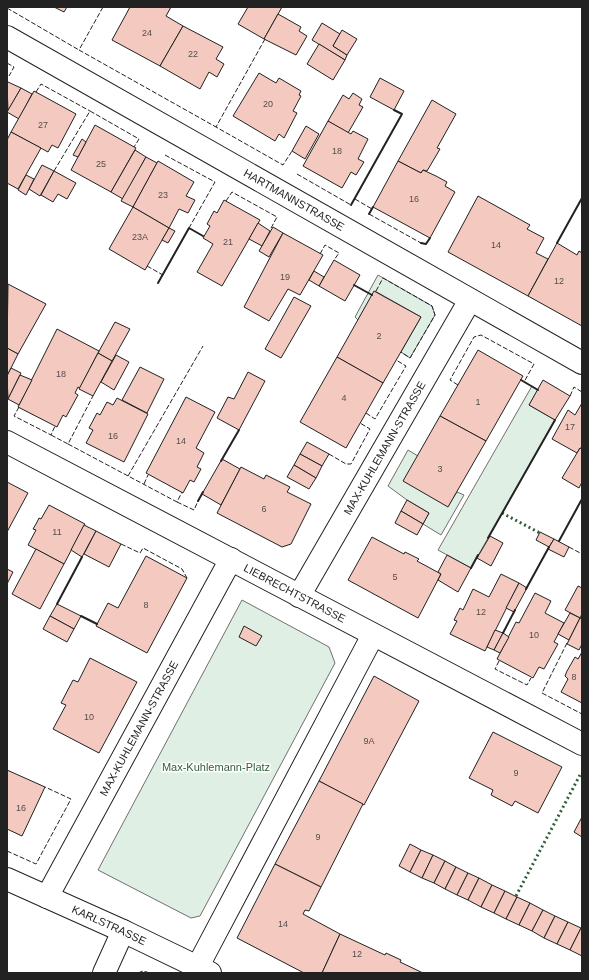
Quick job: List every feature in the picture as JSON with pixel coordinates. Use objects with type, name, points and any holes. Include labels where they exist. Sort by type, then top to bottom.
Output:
[{"type":"street","name":"HARTMANNSTRASSE","points":[[7,37],[582,363]]},
{"type":"street","name":"MAX-KUHLEMANN-STRASSE","points":[[299,596],[470,300]]},
{"type":"street","name":"LIEBRECHTSTRASSE","points":[[7,442],[582,744]]},
{"type":"street","name":"MAX-KUHLEMANN-STRASSE","points":[[47,897],[231,559]]},
{"type":"street","points":[[204,970],[372,635]]},
{"type":"street","name":"KARLSTRASSE","points":[[7,879],[123,931],[204,970]]},
{"type":"street","points":[[104,973],[123,931]]},
{"type":"green space","points":[[378,275],[432,306],[435,315],[410,358],[401,352],[421,317],[375,291],[358,320],[355,317]]},
{"type":"green space","points":[[532,386],[538,390],[529,405],[555,420],[471,568],[438,550]]},
{"type":"green space","points":[[408,450],[418,456],[448,506],[457,492],[464,495],[441,535],[423,524],[429,513],[407,500],[388,486]]},
{"type":"green space","name":"Max-Kuhlemann-Platz","points":[[242,600],[329,647],[335,663],[200,916],[191,918],[98,870]]},
{"type":"building","points":[[54,7],[67,7],[64,12]]},
{"type":"building","points":[[130,7],[171,7],[166,16],[183,26],[160,66],[112,40]]},
{"type":"building","points":[[248,7],[282,7],[264,39],[238,24]]},
{"type":"building","points":[[278,14],[301,27],[299,31],[307,36],[296,55],[264,39]]},
{"type":"building","points":[[322,23],[340,34],[333,46],[347,55],[345,60],[312,40]]},
{"type":"building","points":[[183,26],[223,47],[216,59],[224,64],[217,77],[209,72],[200,89],[160,66]]},
{"type":"building","points":[[342,30],[357,39],[347,55],[333,46]]},
{"type":"building","points":[[319,44],[345,60],[333,80],[307,64]]},
{"type":"building","points":[[259,73],[276,83],[279,78],[301,91],[299,95],[301,96],[293,111],[297,113],[284,138],[279,134],[275,141],[233,116]]},
{"type":"building","points":[[380,78],[404,91],[394,110],[370,97]]},
{"type":"building","points":[[8,82],[21,88],[8,111],[7,84]]},
{"type":"building","points":[[21,88],[32,94],[19,119],[7,112]]},
{"type":"building","points":[[34,91],[76,114],[58,148],[52,145],[48,152],[11,132]]},
{"type":"building","points":[[353,93],[362,99],[359,105],[363,107],[348,133],[328,121],[343,95],[349,99]]},
{"type":"building","points":[[432,100],[456,114],[437,148],[440,149],[427,171],[423,170],[421,173],[398,161]]},
{"type":"building","points":[[328,121],[351,134],[353,131],[368,139],[358,159],[364,162],[356,175],[351,172],[342,188],[303,166]]},
{"type":"building","points":[[95,125],[136,148],[111,192],[71,170]]},
{"type":"building","points":[[306,126],[319,134],[305,159],[292,151]]},
{"type":"building","points":[[11,132],[41,148],[18,189],[7,183],[7,140]]},
{"type":"building","points":[[82,139],[86,142],[78,157],[73,155]]},
{"type":"building","points":[[135,150],[146,157],[123,199],[111,192]]},
{"type":"building","points":[[146,157],[157,163],[133,207],[121,201]]},
{"type":"building","points":[[158,161],[194,182],[186,196],[195,200],[188,213],[179,209],[169,228],[133,207]]},
{"type":"building","points":[[398,161],[421,173],[423,170],[436,176],[447,182],[445,186],[455,192],[430,238],[373,207]]},
{"type":"building","points":[[42,165],[54,171],[40,196],[29,189]]},
{"type":"building","points":[[54,171],[76,183],[67,199],[58,194],[53,202],[41,195]]},
{"type":"building","points":[[26,175],[34,179],[26,195],[18,190]]},
{"type":"building","points":[[478,196],[530,225],[527,229],[544,238],[536,253],[548,259],[528,296],[448,252]]},
{"type":"building","points":[[224,200],[260,220],[222,286],[197,272],[213,244],[203,238],[210,226],[207,224],[214,211],[217,213]]},
{"type":"building","points":[[133,207],[169,228],[145,270],[109,249]]},
{"type":"building","points":[[258,223],[270,231],[262,246],[249,239]]},
{"type":"building","points":[[273,227],[283,233],[269,257],[259,251]]},
{"type":"building","points":[[169,228],[175,231],[168,243],[162,240]]},
{"type":"building","points":[[283,233],[323,255],[300,295],[288,289],[269,321],[244,307]]},
{"type":"building","points":[[557,243],[577,255],[579,251],[582,253],[582,326],[528,296]]},
{"type":"building","points":[[334,260],[360,275],[345,301],[319,286]]},
{"type":"building","points":[[314,271],[324,277],[319,286],[309,280]]},
{"type":"building","points":[[8,284],[46,304],[18,354],[7,348]]},
{"type":"building","points":[[374,291],[421,317],[383,383],[337,357]]},
{"type":"building","points":[[294,297],[311,306],[281,358],[265,349]]},
{"type":"building","points":[[115,322],[130,329],[112,361],[98,353]]},
{"type":"building","points":[[57,329],[99,351],[80,388],[78,387],[75,393],[78,395],[66,417],[63,415],[57,427],[18,407]]},
{"type":"building","points":[[7,348],[18,354],[7,376]]},
{"type":"building","points":[[478,350],[523,376],[486,441],[440,416]]},
{"type":"building","points":[[98,353],[112,361],[93,396],[79,389]]},
{"type":"building","points":[[116,355],[129,362],[114,390],[101,382]]},
{"type":"building","points":[[337,357],[383,383],[346,448],[300,422]]},
{"type":"building","points":[[140,367],[164,379],[147,413],[122,400]]},
{"type":"building","points":[[11,368],[21,373],[8,399],[7,376]]},
{"type":"building","points":[[248,372],[265,381],[239,430],[217,418],[228,397],[234,399]]},
{"type":"building","points":[[20,375],[32,380],[19,405],[8,399]]},
{"type":"building","points":[[543,380],[570,396],[555,420],[529,405]]},
{"type":"building","points":[[186,397],[215,412],[196,448],[204,453],[197,467],[201,469],[194,482],[190,480],[183,493],[146,473]]},
{"type":"building","points":[[117,398],[148,414],[124,462],[86,443],[93,430],[89,428],[97,413],[100,415],[107,402],[113,405]]},
{"type":"building","points":[[582,403],[582,449],[580,448],[577,453],[552,439],[568,410],[575,415]]},
{"type":"building","points":[[440,416],[486,441],[448,507],[403,481]]},
{"type":"building","points":[[307,442],[329,454],[322,466],[300,454]]},
{"type":"building","points":[[580,448],[582,449],[582,482],[579,488],[562,478]]},
{"type":"building","points":[[300,454],[322,466],[316,478],[294,465]]},
{"type":"building","points":[[222,459],[240,469],[221,505],[202,494]]},
{"type":"building","points":[[294,465],[316,478],[309,489],[287,477]]},
{"type":"building","points":[[241,467],[264,479],[266,475],[290,487],[287,492],[311,504],[291,544],[282,547],[217,513]]},
{"type":"building","points":[[7,482],[28,493],[7,532]]},
{"type":"building","points":[[407,500],[429,513],[423,524],[401,511]]},
{"type":"building","points":[[49,505],[85,524],[64,564],[28,545],[36,530],[33,529]]},
{"type":"building","points":[[401,511],[423,524],[417,535],[395,523]]},
{"type":"building","points":[[84,525],[96,531],[82,557],[71,550]]},
{"type":"building","points":[[96,531],[121,544],[109,567],[84,554]]},
{"type":"building","points":[[540,532],[554,539],[549,547],[536,540]]},
{"type":"building","points":[[490,536],[503,543],[491,566],[477,558]]},
{"type":"building","points":[[372,537],[404,554],[405,552],[419,559],[417,561],[441,574],[418,618],[348,580]]},
{"type":"building","points":[[554,539],[569,547],[564,557],[548,549]]},
{"type":"building","points":[[36,549],[64,564],[40,609],[12,594]]},
{"type":"building","points":[[447,555],[471,568],[458,592],[438,580],[441,574],[438,572]]},
{"type":"building","points":[[146,556],[187,578],[147,653],[96,626],[108,603],[118,608]]},
{"type":"building","points":[[7,569],[13,572],[7,584]]},
{"type":"building","points":[[501,574],[519,583],[485,651],[450,634],[457,621],[454,620],[460,608],[463,610],[473,589],[489,597]]},
{"type":"building","points":[[519,583],[527,588],[514,612],[506,608]]},
{"type":"building","points":[[578,586],[582,588],[582,614],[580,618],[565,610]]},
{"type":"building","points":[[535,593],[551,601],[545,613],[564,623],[554,642],[558,644],[544,669],[539,667],[533,678],[497,659],[516,622],[519,623]]},
{"type":"building","points":[[57,604],[81,616],[74,629],[50,616]]},
{"type":"building","points":[[570,613],[580,618],[569,640],[558,634]]},
{"type":"building","points":[[50,616],[74,629],[67,642],[43,629]]},
{"type":"building","points":[[580,618],[582,619],[582,644],[579,650],[567,644]]},
{"type":"building","points":[[244,626],[262,636],[256,646],[239,637]]},
{"type":"building","points":[[495,630],[503,633],[494,650],[487,647]]},
{"type":"building","points":[[503,633],[509,637],[500,653],[494,650]]},
{"type":"building","points":[[582,652],[582,703],[561,692],[568,679],[565,676],[567,671],[575,657],[578,659]]},
{"type":"building","points":[[90,658],[137,682],[99,753],[53,729],[66,705],[61,703],[73,680],[78,682]]},
{"type":"building","points":[[374,676],[419,701],[364,805],[319,781]]},
{"type":"building","points":[[493,732],[562,767],[538,813],[515,801],[512,806],[491,795],[493,790],[469,778]]},
{"type":"building","points":[[7,770],[45,787],[22,836],[7,829]]},
{"type":"building","points":[[319,781],[363,804],[321,887],[275,864]]},
{"type":"building","points":[[582,817],[582,837],[574,832]]},
{"type":"building","points":[[410,844],[421,850],[410,872],[399,866]]},
{"type":"building","points":[[421,850],[433,855],[422,878],[410,872]]},
{"type":"building","points":[[433,855],[445,861],[434,883],[422,878]]},
{"type":"building","points":[[445,861],[456,867],[445,889],[434,883]]},
{"type":"building","points":[[275,864],[321,887],[309,911],[305,910],[303,914],[340,934],[322,973],[304,973],[237,938]]},
{"type":"building","points":[[456,867],[468,873],[457,895],[445,889]]},
{"type":"building","points":[[468,873],[479,878],[468,900],[457,895]]},
{"type":"building","points":[[479,878],[492,885],[481,907],[468,900]]},
{"type":"building","points":[[492,885],[505,891],[494,913],[481,907]]},
{"type":"building","points":[[505,891],[517,897],[506,919],[494,913]]},
{"type":"building","points":[[517,897],[530,903],[519,925],[506,919]]},
{"type":"building","points":[[530,903],[543,910],[532,931],[519,925]]},
{"type":"building","points":[[543,910],[555,916],[544,938],[532,931]]},
{"type":"building","points":[[555,916],[568,922],[557,944],[544,938]]},
{"type":"building","points":[[568,922],[581,928],[570,950],[557,944]]},
{"type":"building","points":[[581,928],[582,929],[582,956],[570,950]]},
{"type":"building","points":[[340,934],[385,955],[386,953],[401,960],[400,962],[423,973],[322,973]]},
{"type":"hedge","points":[[502,513],[540,533]]},
{"type":"hedge","points":[[516,896],[580,775]]},
{"type":"fence","points":[[103,7],[79,50],[216,127]]},
{"type":"fence","points":[[7,8],[79,50]]},
{"type":"fence","points":[[265,39],[216,127],[283,165],[292,151]]},
{"type":"fence","points":[[7,63],[14,67],[9,76]]},
{"type":"fence","points":[[36,92],[41,84],[90,111]]},
{"type":"fence","points":[[54,171],[90,111],[139,139],[134,147]]},
{"type":"fence","points":[[165,155],[215,182],[189,228]]},
{"type":"fence","points":[[297,174],[351,205]]},
{"type":"fence","points":[[226,201],[232,192],[277,217],[270,230]]},
{"type":"fence","points":[[355,199],[372,209]]},
{"type":"fence","points":[[369,214],[421,243]]},
{"type":"fence","points":[[320,254],[325,245],[339,253],[334,260]]},
{"type":"fence","points":[[147,266],[163,275]]},
{"type":"fence","points":[[376,291],[383,278],[432,306],[435,315],[410,358],[401,352]]},
{"type":"fence","points":[[458,385],[450,380],[474,337],[481,335],[534,364],[524,382]]},
{"type":"fence","points":[[128,476],[203,346]]},
{"type":"fence","points":[[366,413],[375,419],[406,366],[396,360]]},
{"type":"fence","points":[[570,396],[574,387],[582,392]]},
{"type":"fence","points":[[51,435],[68,444],[93,396]]},
{"type":"fence","points":[[19,407],[14,416],[51,435],[55,426]]},
{"type":"fence","points":[[329,454],[346,464],[351,464],[370,429],[360,423]]},
{"type":"fence","points":[[68,444],[177,502],[182,492]]},
{"type":"fence","points":[[144,484],[148,475]]},
{"type":"fence","points":[[177,502],[194,510],[198,501]]},
{"type":"fence","points":[[121,544],[140,553],[143,548],[182,569],[187,578]]},
{"type":"fence","points":[[569,547],[582,554]]},
{"type":"fence","points":[[567,643],[542,693],[582,714]]},
{"type":"fence","points":[[499,661],[495,669],[527,685],[531,678]]},
{"type":"fence","points":[[7,851],[36,864],[71,799],[45,787]]},
{"type":"fence","points":[[138,973],[143,971],[150,973]]},
{"type":"wall","points":[[351,205],[402,114],[394,110]]},
{"type":"wall","points":[[557,243],[582,198]]},
{"type":"wall","points":[[369,214],[373,207]]},
{"type":"wall","points":[[158,283],[189,228],[203,236]]},
{"type":"wall","points":[[421,243],[426,244],[430,238]]},
{"type":"wall","points":[[354,285],[372,295]]},
{"type":"wall","points":[[521,380],[538,390]]},
{"type":"wall","points":[[488,538],[555,420]]},
{"type":"wall","points":[[221,461],[239,430]]},
{"type":"wall","points":[[198,501],[203,492]]},
{"type":"wall","points":[[559,541],[582,499]]},
{"type":"wall","points":[[526,589],[549,547]]},
{"type":"wall","points":[[471,568],[478,555]]},
{"type":"wall","points":[[57,604],[82,557]]},
{"type":"wall","points":[[503,633],[515,610]]},
{"type":"wall","points":[[81,616],[97,624]]}]
